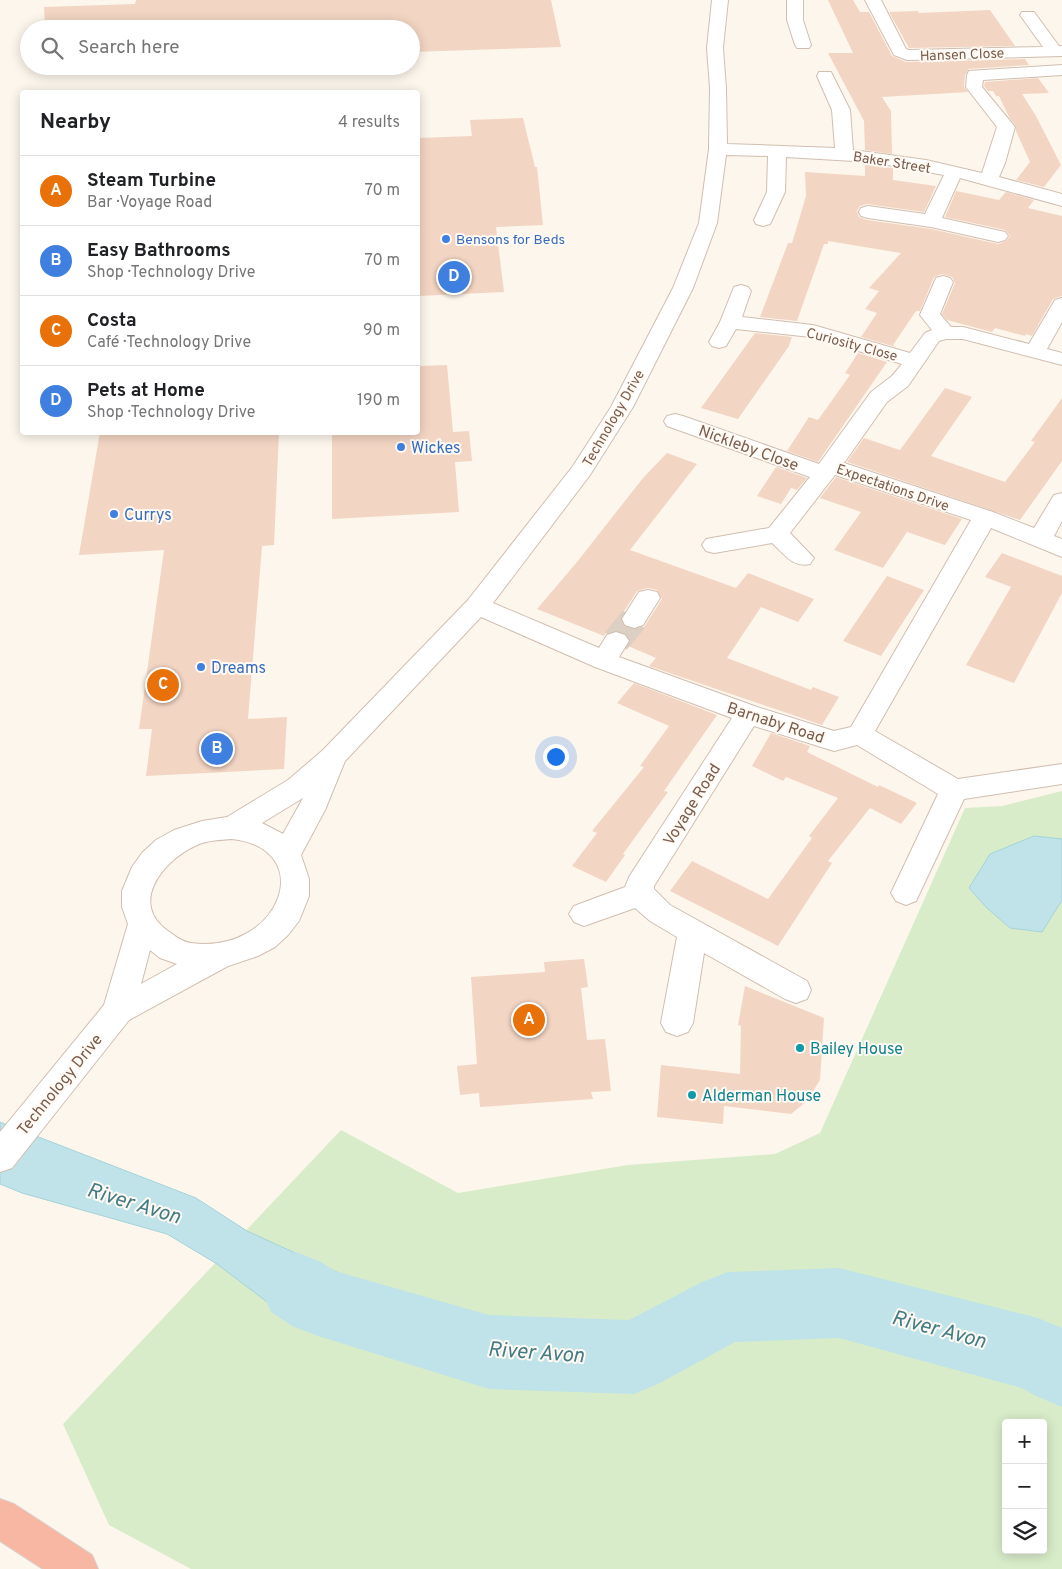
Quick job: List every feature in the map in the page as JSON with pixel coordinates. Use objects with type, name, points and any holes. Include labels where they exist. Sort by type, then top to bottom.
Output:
[{"type":"highway","points":[[0,1518],[78,1569]]},
{"type":"street","name":"Technology Drive","points":[[232,828],[298,786],[334,757],[477,606],[582,470],[622,407],[683,288],[708,223],[718,149],[718,88],[715,48],[720,0]]},
{"type":"street","points":[[795,0],[795,20],[803,45]]},
{"type":"street","name":"Hansen Close","points":[[873,0],[900,52],[907,56],[1058,51]]},
{"type":"street","name":"Hansen Close","points":[[1028,15],[1058,51]]},
{"type":"street","points":[[988,180],[996,163],[1006,126],[974,87],[975,75],[1062,70]]},
{"type":"street","points":[[824,86],[841,110],[844,154]]},
{"type":"street","name":"Baker Street","points":[[718,149],[844,154],[904,162],[988,180],[1062,200]]},
{"type":"street","points":[[763,220],[776,192],[777,151]]},
{"type":"street","points":[[931,221],[954,172]]},
{"type":"street","points":[[868,212],[931,221],[998,236]]},
{"type":"street","points":[[943,282],[930,315],[945,333],[963,333],[1062,359]]},
{"type":"street","points":[[719,342],[730,322],[741,291]]},
{"type":"street","points":[[1035,351],[1062,304]]},
{"type":"street","name":"Curiosity Close","points":[[730,322],[813,331],[914,361]]},
{"type":"street","name":"Expectations Drive","points":[[945,333],[932,337],[900,381],[879,397],[826,469],[985,518]]},
{"type":"street","name":"Nickleby Close","points":[[675,421],[826,469]]},
{"type":"street","points":[[714,546],[777,534],[826,469]]},
{"type":"street","points":[[1038,538],[1062,500]]},
{"type":"street","points":[[1062,549],[985,518],[860,734],[954,790],[1062,774]]},
{"type":"street","points":[[777,534],[802,558]]},
{"type":"street","points":[[634,619],[648,598]]},
{"type":"street","name":"Barnaby Road","points":[[477,606],[610,651],[748,714],[834,741],[860,734]]},
{"type":"street","name":"Voyage Road","points":[[640,894],[639,885],[748,714]]},
{"type":"street","name":"Technology Drive","points":[[286,854],[311,810],[334,757]]},
{"type":"street","points":[[906,893],[954,790]]},
{"type":"street","points":[[232,828],[256,832],[275,843],[286,854],[295,872],[296,889],[292,906],[282,923],[265,938],[245,949],[222,956],[198,957],[176,952],[155,941],[142,926],[136,907],[138,887],[147,867],[164,850],[185,838],[209,830],[232,828]]},
{"type":"street","points":[[584,914],[640,894],[660,913],[796,990]]},
{"type":"street","name":"Technology Drive","points":[[118,1011],[142,926]]},
{"type":"street","points":[[677,1023],[693,932]]},
{"type":"street","name":"Technology Drive","points":[[0,1157],[118,1011],[222,956]]},
{"type":"green space","points":[[1062,791],[1062,1569],[191,1569],[109,1525],[63,1424],[341,1130],[458,1193],[628,1165],[775,1154],[820,1133],[965,808],[1002,806]]},
{"type":"water","points":[[1034,836],[1062,839],[1062,900],[1042,932],[1010,928],[987,908],[969,888],[990,854]]},
{"type":"water","points":[[0,1122],[196,1198],[247,1231],[383,1293],[352,1334],[279,1311],[217,1264],[167,1234],[22,1193],[0,1184]]},
{"type":"building","points":[[136,0],[551,0],[561,47],[420,52],[420,20],[45,20],[44,7],[135,4]]},
{"type":"building","points":[[828,0],[853,0],[860,12],[869,12],[892,56],[906,62],[1025,59],[1029,65],[969,69],[965,75],[964,87],[968,92],[882,97],[891,111],[892,154],[865,150],[864,121],[828,53],[853,53]]},
{"type":"building","points":[[990,10],[1015,46],[909,48],[889,12],[918,11],[919,13]]},
{"type":"building","points":[[1038,78],[1049,93],[1022,94],[1036,116],[1061,165],[1044,187],[1016,180],[1030,162],[1016,131],[1016,126],[1009,117],[999,96],[996,96],[993,91],[988,91],[984,86],[985,82]]},
{"type":"building","points":[[523,118],[535,167],[537,167],[543,225],[496,227],[504,292],[420,296],[420,138],[472,136],[470,120]]},
{"type":"building","points":[[865,164],[893,168],[893,180],[936,186],[924,212],[867,204],[860,206],[857,211],[859,217],[867,220],[931,229],[998,244],[1006,241],[1010,236],[1005,230],[945,217],[956,191],[999,200],[1006,192],[1034,200],[1028,208],[1062,216],[1062,296],[1053,299],[1032,336],[995,328],[992,332],[947,320],[942,314],[955,283],[952,277],[942,274],[934,277],[920,311],[916,311],[893,345],[896,347],[861,337],[877,313],[865,309],[879,291],[869,288],[901,253],[828,241],[828,244],[824,244],[797,321],[760,317],[788,243],[792,243],[806,196],[805,172],[865,176]]},
{"type":"building","points":[[755,333],[792,337],[789,346],[738,419],[701,408]]},
{"type":"building","points":[[858,353],[887,362],[818,462],[787,451],[809,417],[818,420],[850,375],[845,373]]},
{"type":"building","name":"Wickes","points":[[447,365],[453,432],[469,431],[472,461],[455,462],[459,512],[332,519],[332,435],[420,435],[420,366]]},
{"type":"building","points":[[945,388],[972,397],[931,456],[1005,482],[1035,442],[1031,441],[1062,398],[1062,461],[1020,520],[847,462],[864,438],[900,450]]},
{"type":"building","points":[[99,435],[279,435],[274,545],[262,546],[248,719],[287,717],[284,769],[146,776],[152,729],[139,729],[164,550],[79,555]]},
{"type":"building","points":[[667,453],[697,464],[630,550],[736,588],[748,573],[814,599],[798,622],[761,607],[727,658],[811,690],[813,687],[839,697],[822,725],[649,666],[656,658],[628,646],[631,640],[626,633],[615,630],[606,633],[604,636],[537,609],[577,562],[643,478]],"holes":[[[648,588],[657,590],[662,599],[644,627],[635,630],[624,627],[620,618],[637,591]]]},
{"type":"building","points":[[776,467],[807,478],[797,490],[791,488],[781,504],[757,496]]},
{"type":"building","points":[[836,477],[962,519],[945,545],[907,532],[883,568],[834,550],[861,512],[820,498]]},
{"type":"building","points":[[1002,553],[1062,576],[1062,593],[1014,683],[966,665],[1011,587],[985,577]]},
{"type":"building","points":[[887,576],[924,590],[881,656],[843,641]]},
{"type":"building","points":[[634,683],[717,715],[664,791],[668,792],[623,854],[625,855],[606,882],[572,866],[597,833],[592,831],[644,767],[640,766],[669,726],[617,703]]},
{"type":"building","points":[[771,733],[810,746],[807,752],[878,787],[879,785],[917,803],[901,824],[870,808],[828,861],[832,863],[778,946],[670,891],[692,861],[768,899],[812,838],[809,836],[838,798],[786,777],[783,781],[752,766]]},
{"type":"building","points":[[584,959],[588,987],[581,988],[587,1040],[605,1039],[611,1091],[591,1092],[593,1099],[480,1107],[479,1093],[460,1095],[457,1066],[477,1064],[471,977],[545,972],[544,962]]},
{"type":"building","points":[[745,986],[824,1018],[820,1080],[807,1101],[791,1114],[724,1106],[723,1124],[657,1117],[661,1065],[740,1074],[741,1026],[738,1025]]},
{"type":"waterway","name":"River Avon","points":[[296,1287],[318,1301],[489,1352],[634,1357],[728,1307],[839,1303],[1038,1355],[1062,1370]]},
{"type":"tunnel","points":[[616,641],[634,619]]},
{"type":"place","name":"Bensons for Beds","points":[[446,239]]},
{"type":"place","name":"Pets at Home","points":[[454,277]]},
{"type":"place","name":"Wickes","points":[[401,447]]},
{"type":"place","name":"Currys","points":[[114,514]]},
{"type":"place","name":"Dreams","points":[[201,667]]},
{"type":"place","name":"Costa","points":[[163,685]]},
{"type":"place","name":"Easy Bathrooms","points":[[217,749]]},
{"type":"place","name":"Steam Turbine","points":[[529,1020]]},
{"type":"place","name":"Bailey House","points":[[800,1048]]},
{"type":"place","name":"Alderman House","points":[[692,1095]]}]
